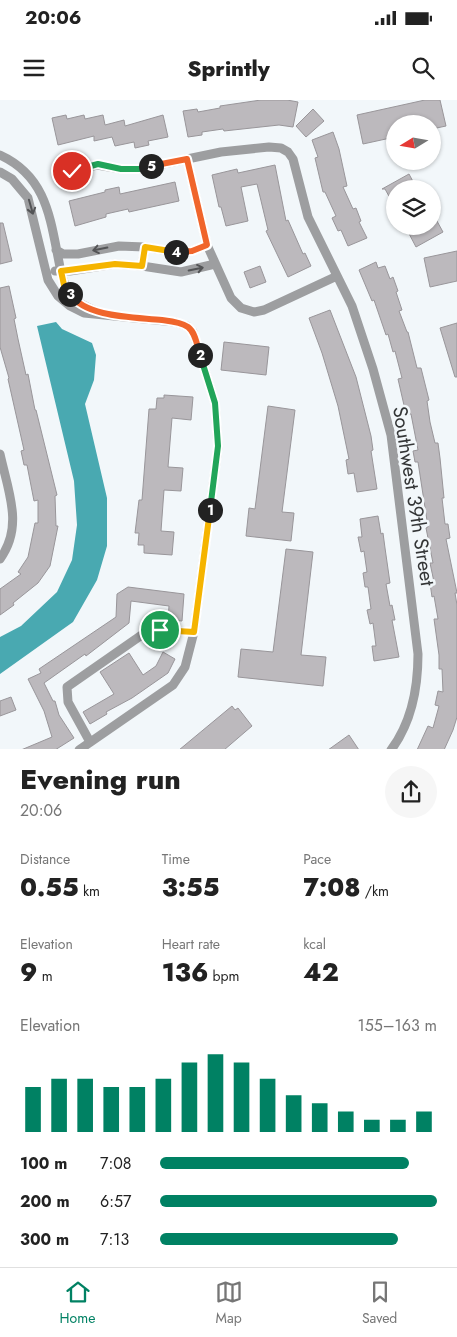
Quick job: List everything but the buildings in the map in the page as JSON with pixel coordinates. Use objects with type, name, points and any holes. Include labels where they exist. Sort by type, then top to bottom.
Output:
[{"type":"street","name":"Southwest 39th Street","points":[[187,159],[222,152],[269,147],[281,148],[288,152],[293,159],[308,217],[352,306],[373,369],[391,435],[418,654],[418,678],[413,706],[399,739],[392,749]]},
{"type":"street","points":[[0,155],[14,162],[36,184],[45,201],[64,285],[73,298],[85,306],[104,314]]},
{"type":"street","points":[[72,171],[98,164],[121,169],[139,169],[187,159],[207,245],[231,298],[241,308],[254,312],[264,310],[337,276]]},
{"type":"street","points":[[0,172],[12,179],[28,198],[48,280],[58,296],[70,306],[84,313],[175,322],[187,326],[193,332],[215,403],[218,446],[194,632],[185,667],[173,685],[80,749]]},
{"type":"street","points":[[56,250],[63,254],[78,254],[119,246],[145,247],[180,253],[207,245]]},
{"type":"street","points":[[142,266],[145,247]]},
{"type":"street","points":[[46,271],[61,271],[115,264],[180,272],[215,264]]},
{"type":"street","points":[[0,454],[14,515],[13,532],[8,548],[0,559]]},
{"type":"street","points":[[90,742],[68,702],[67,687],[146,632],[160,630],[194,632]]},
{"type":"water","points":[[56,322],[62,329],[92,343],[96,355],[94,380],[85,404],[107,498],[107,546],[97,580],[73,622],[0,674],[0,637],[21,626],[57,592],[72,560],[77,525],[74,481],[37,326]]},
{"type":"route","points":[[72,171],[98,164],[121,169],[139,169],[187,159],[207,245],[180,253],[145,247],[142,266],[115,264],[61,271],[64,285],[73,298],[85,306],[104,314],[175,322],[187,326],[193,332],[215,403],[218,446],[194,632],[160,630]]}]
